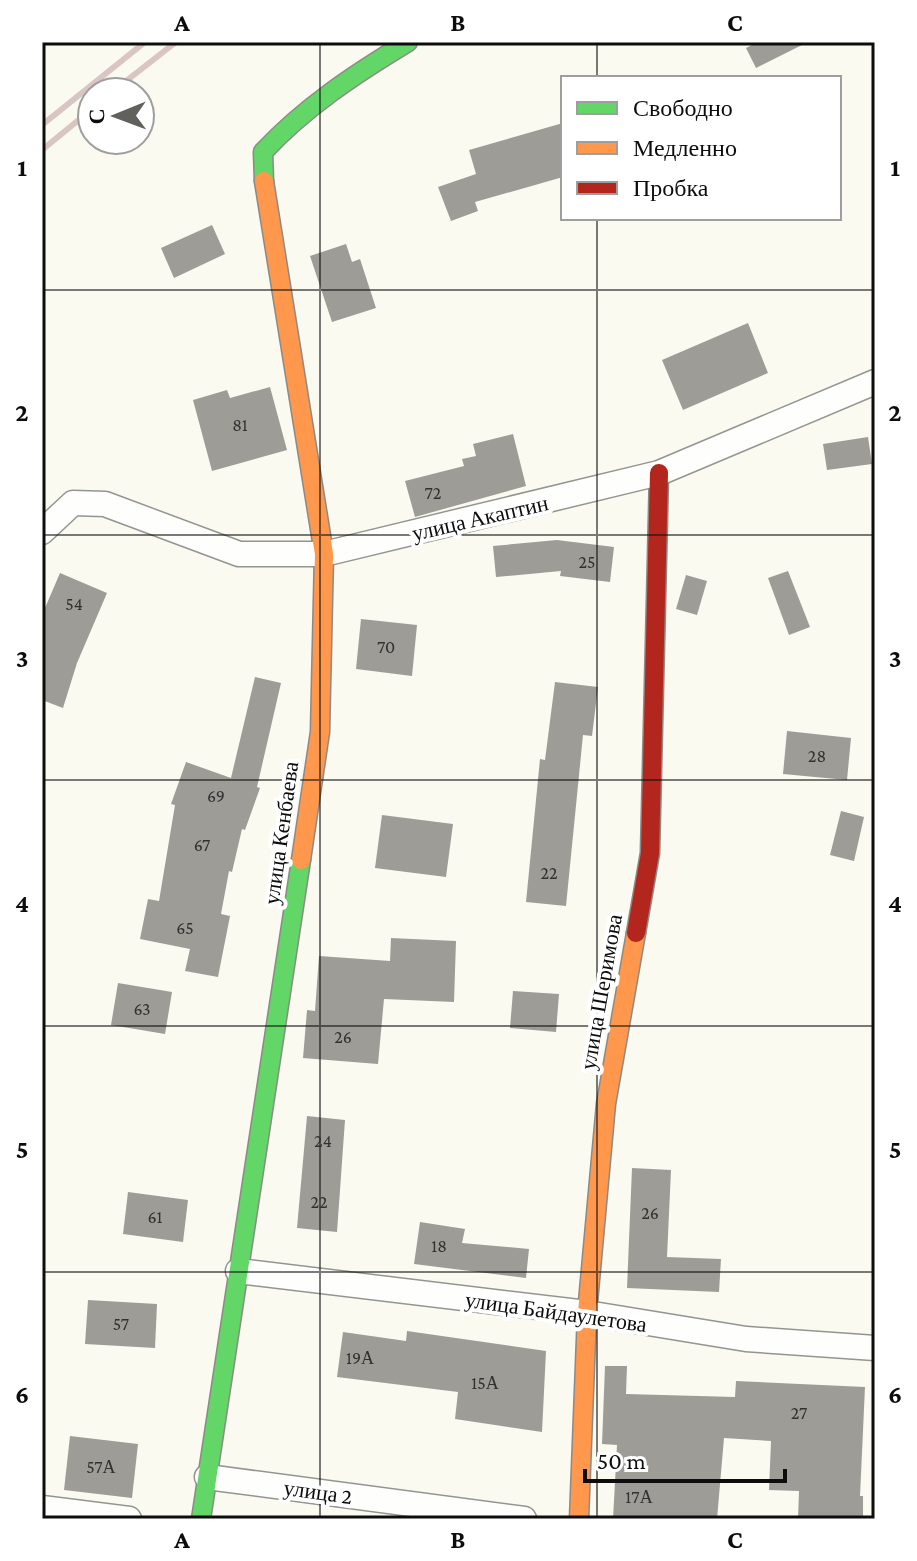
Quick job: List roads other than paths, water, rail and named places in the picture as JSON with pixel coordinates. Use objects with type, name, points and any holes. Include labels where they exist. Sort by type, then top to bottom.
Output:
[{"type":"street","name":"улица Кенбаева","points":[[201,1519],[320,732],[324,554],[265,193],[263,152],[290,122],[335,86],[408,42]]},
{"type":"street","name":"улица Акаптин","points":[[42,532],[73,503],[105,504],[239,554],[324,554],[659,473],[875,382]]},
{"type":"street","name":"улица Шеримова","points":[[579,1519],[587,1313],[606,1104],[650,853],[659,473]]},
{"type":"street","name":"улица Байдаулетова","points":[[238,1271],[587,1313],[746,1339],[875,1348]]},
{"type":"street","name":"улица 2","points":[[207,1477],[524,1519]]},
{"type":"street","points":[[42,1508],[129,1519]]},
{"type":"railway","points":[[42,125],[145,42]]},
{"type":"railway","points":[[132,76],[176,42]]},
{"type":"railway","points":[[42,150],[76,122]]}]
